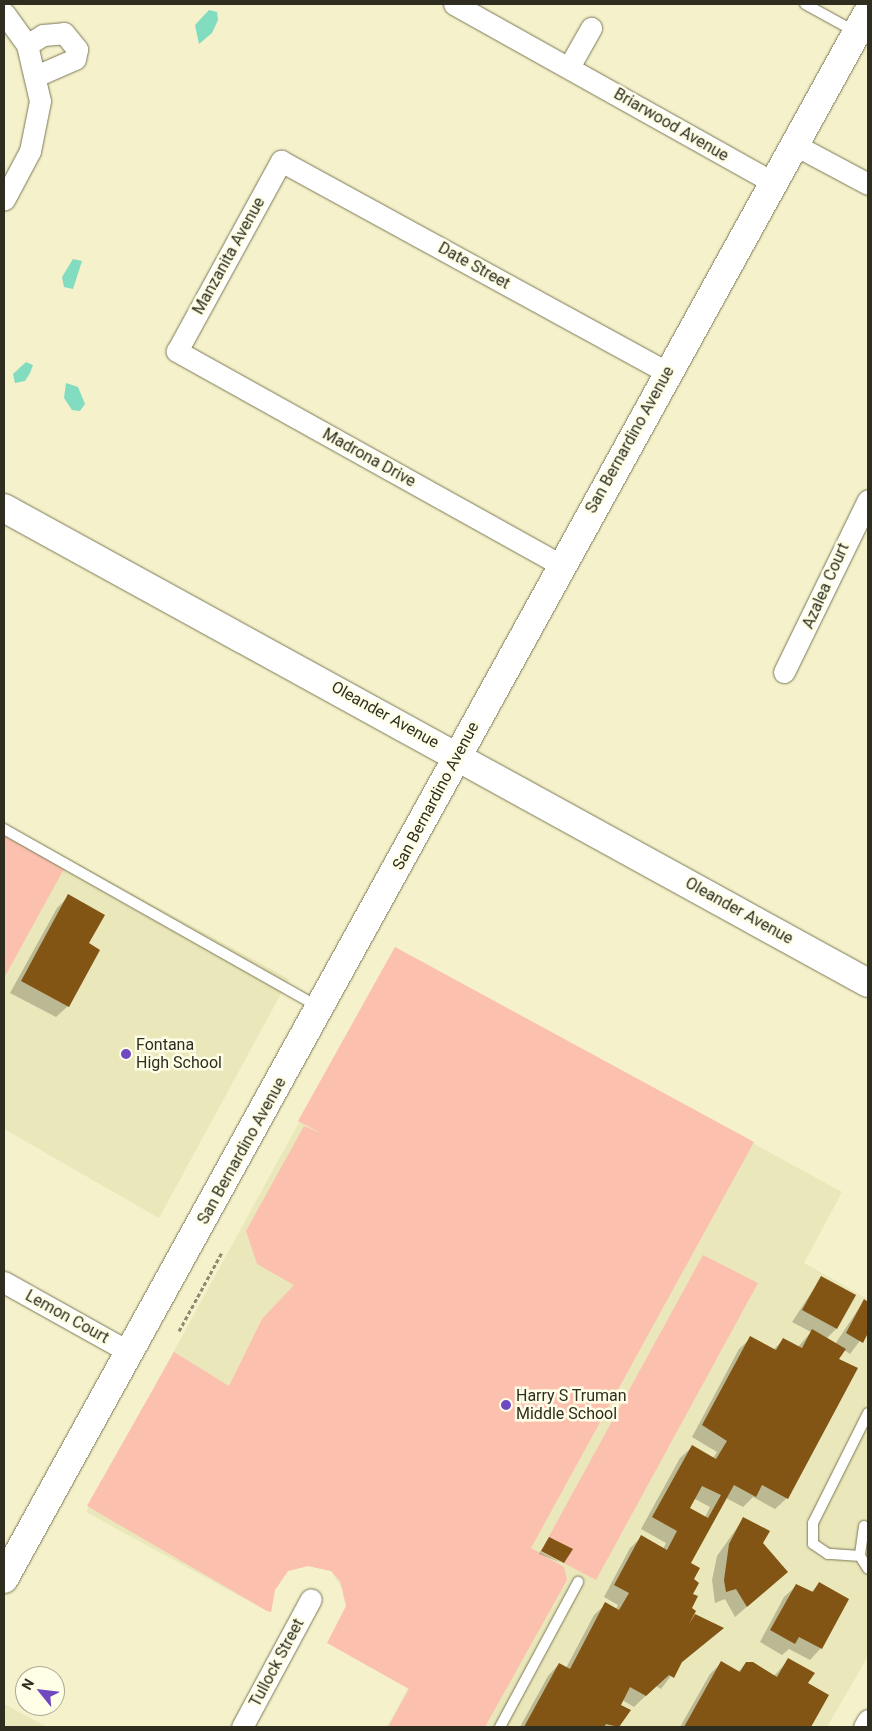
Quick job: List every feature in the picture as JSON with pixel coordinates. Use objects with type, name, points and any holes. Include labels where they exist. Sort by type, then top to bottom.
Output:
[{"type":"main road","name":"San Bernardino Avenue","points":[[4,1580],[129,1352],[322,1009],[667,372],[863,23]]},
{"type":"main road","name":"Oleander Avenue","points":[[4,508],[458,755],[868,984]]},
{"type":"street","name":"Briarwood Avenue","points":[[454,4],[774,183]]},
{"type":"street","points":[[4,13],[28,45],[36,76],[38,126],[4,200]]},
{"type":"street","points":[[569,67],[591,28]]},
{"type":"street","points":[[28,45],[43,35],[64,33],[77,49],[75,59],[36,76]]},
{"type":"street","points":[[795,145],[868,184]]},
{"type":"street","name":"Manzanita Avenue","points":[[176,351],[280,161]]},
{"type":"street","name":"Date Street","points":[[280,161],[667,372]]},
{"type":"street","name":"Madrona Drive","points":[[176,351],[561,565]]},
{"type":"street","name":"Azalea Court","points":[[784,672],[868,500]]},
{"type":"street","name":"Lemon Court","points":[[4,1282],[129,1352]]},
{"type":"street","name":"Tullock Street","points":[[242,1727],[311,1599]]},
{"type":"street","points":[[864,1727],[868,1720]]},
{"type":"lane","points":[[805,4],[863,23]]},
{"type":"lane","points":[[4,829],[322,1009]]},
{"type":"lane","points":[[860,1556],[828,1554],[813,1544],[813,1523],[868,1413]]},
{"type":"lane","points":[[864,1526],[860,1556],[868,1569]]},
{"type":"lane","points":[[500,1727],[578,1582]]},
{"type":"path","points":[[179,1331],[222,1252]]},
{"type":"shaded area","name":"Fontana High School","points":[[4,823],[289,979],[159,1218],[4,1129]]},
{"type":"shaded area","points":[[4,835],[64,869],[4,978]]},
{"type":"shaded area","name":"Harry S Truman Middle School","points":[[395,947],[842,1192],[804,1263],[868,1299],[868,1656],[827,1727],[387,1727],[408,1688],[338,1627],[346,1606],[345,1593],[331,1571],[308,1566],[288,1571],[275,1590],[271,1612],[86,1512]]},
{"type":"shaded area","name":"Harry S Truman Middle School","points":[[395,947],[754,1142],[531,1548],[564,1567],[567,1580],[485,1727],[388,1727],[409,1689],[327,1643],[346,1606],[340,1581],[331,1571],[308,1566],[288,1571],[275,1590],[271,1612],[267,1611],[87,1506],[174,1352],[229,1386],[262,1319],[294,1285],[257,1264],[246,1231],[304,1126],[321,1133],[298,1121]]},
{"type":"shaded area","points":[[703,1255],[758,1283],[596,1580],[541,1551]]},
{"type":"shaded area","points":[[4,1704],[15,1710],[15,1716],[26,1716],[47,1727],[4,1727]]},
{"type":"water","points":[[209,10],[217,12],[218,20],[212,33],[199,44],[195,25]]},
{"type":"water","points":[[73,259],[82,261],[73,289],[64,287],[62,277]]},
{"type":"water","points":[[26,362],[33,365],[30,373],[25,381],[15,383],[13,374]]},
{"type":"water","points":[[66,383],[78,387],[85,404],[80,411],[72,410],[64,398]]},
{"type":"building","points":[[68,894],[105,915],[89,943],[100,950],[69,1007],[21,981]]},
{"type":"building","points":[[821,1276],[856,1295],[837,1329],[802,1310]]},
{"type":"building","points":[[864,1299],[868,1302],[868,1333],[863,1343],[846,1333]]},
{"type":"building","points":[[812,1329],[846,1349],[839,1359],[858,1368],[788,1499],[762,1485],[756,1497],[734,1485],[691,1563],[700,1568],[694,1579],[699,1583],[693,1594],[698,1596],[692,1608],[696,1611],[688,1626],[695,1614],[724,1628],[682,1662],[674,1678],[669,1675],[646,1696],[630,1687],[621,1705],[631,1710],[619,1727],[606,1724],[604,1727],[524,1727],[559,1663],[570,1669],[605,1602],[619,1610],[629,1593],[614,1585],[641,1535],[667,1550],[677,1531],[652,1517],[692,1445],[716,1459],[727,1441],[702,1425],[750,1336],[776,1350],[783,1338],[802,1348]],"holes":[[[702,1486],[721,1495],[708,1518],[690,1508]]]},
{"type":"building","points":[[743,1517],[770,1531],[763,1543],[788,1572],[747,1607],[736,1589],[726,1592],[724,1580],[729,1544]]},
{"type":"building","points":[[549,1537],[573,1549],[564,1563],[541,1551]]},
{"type":"building","points":[[819,1582],[849,1599],[822,1649],[799,1637],[795,1644],[770,1630],[796,1584],[813,1592]]},
{"type":"building","points":[[788,1658],[815,1673],[808,1683],[829,1695],[811,1727],[684,1727],[721,1661],[740,1672],[746,1662],[753,1662],[777,1677]]},
{"type":"place","name":"Fontana High School","points":[[126,1054]]},
{"type":"place","name":"Harry S Truman Middle School","points":[[506,1405]]}]
